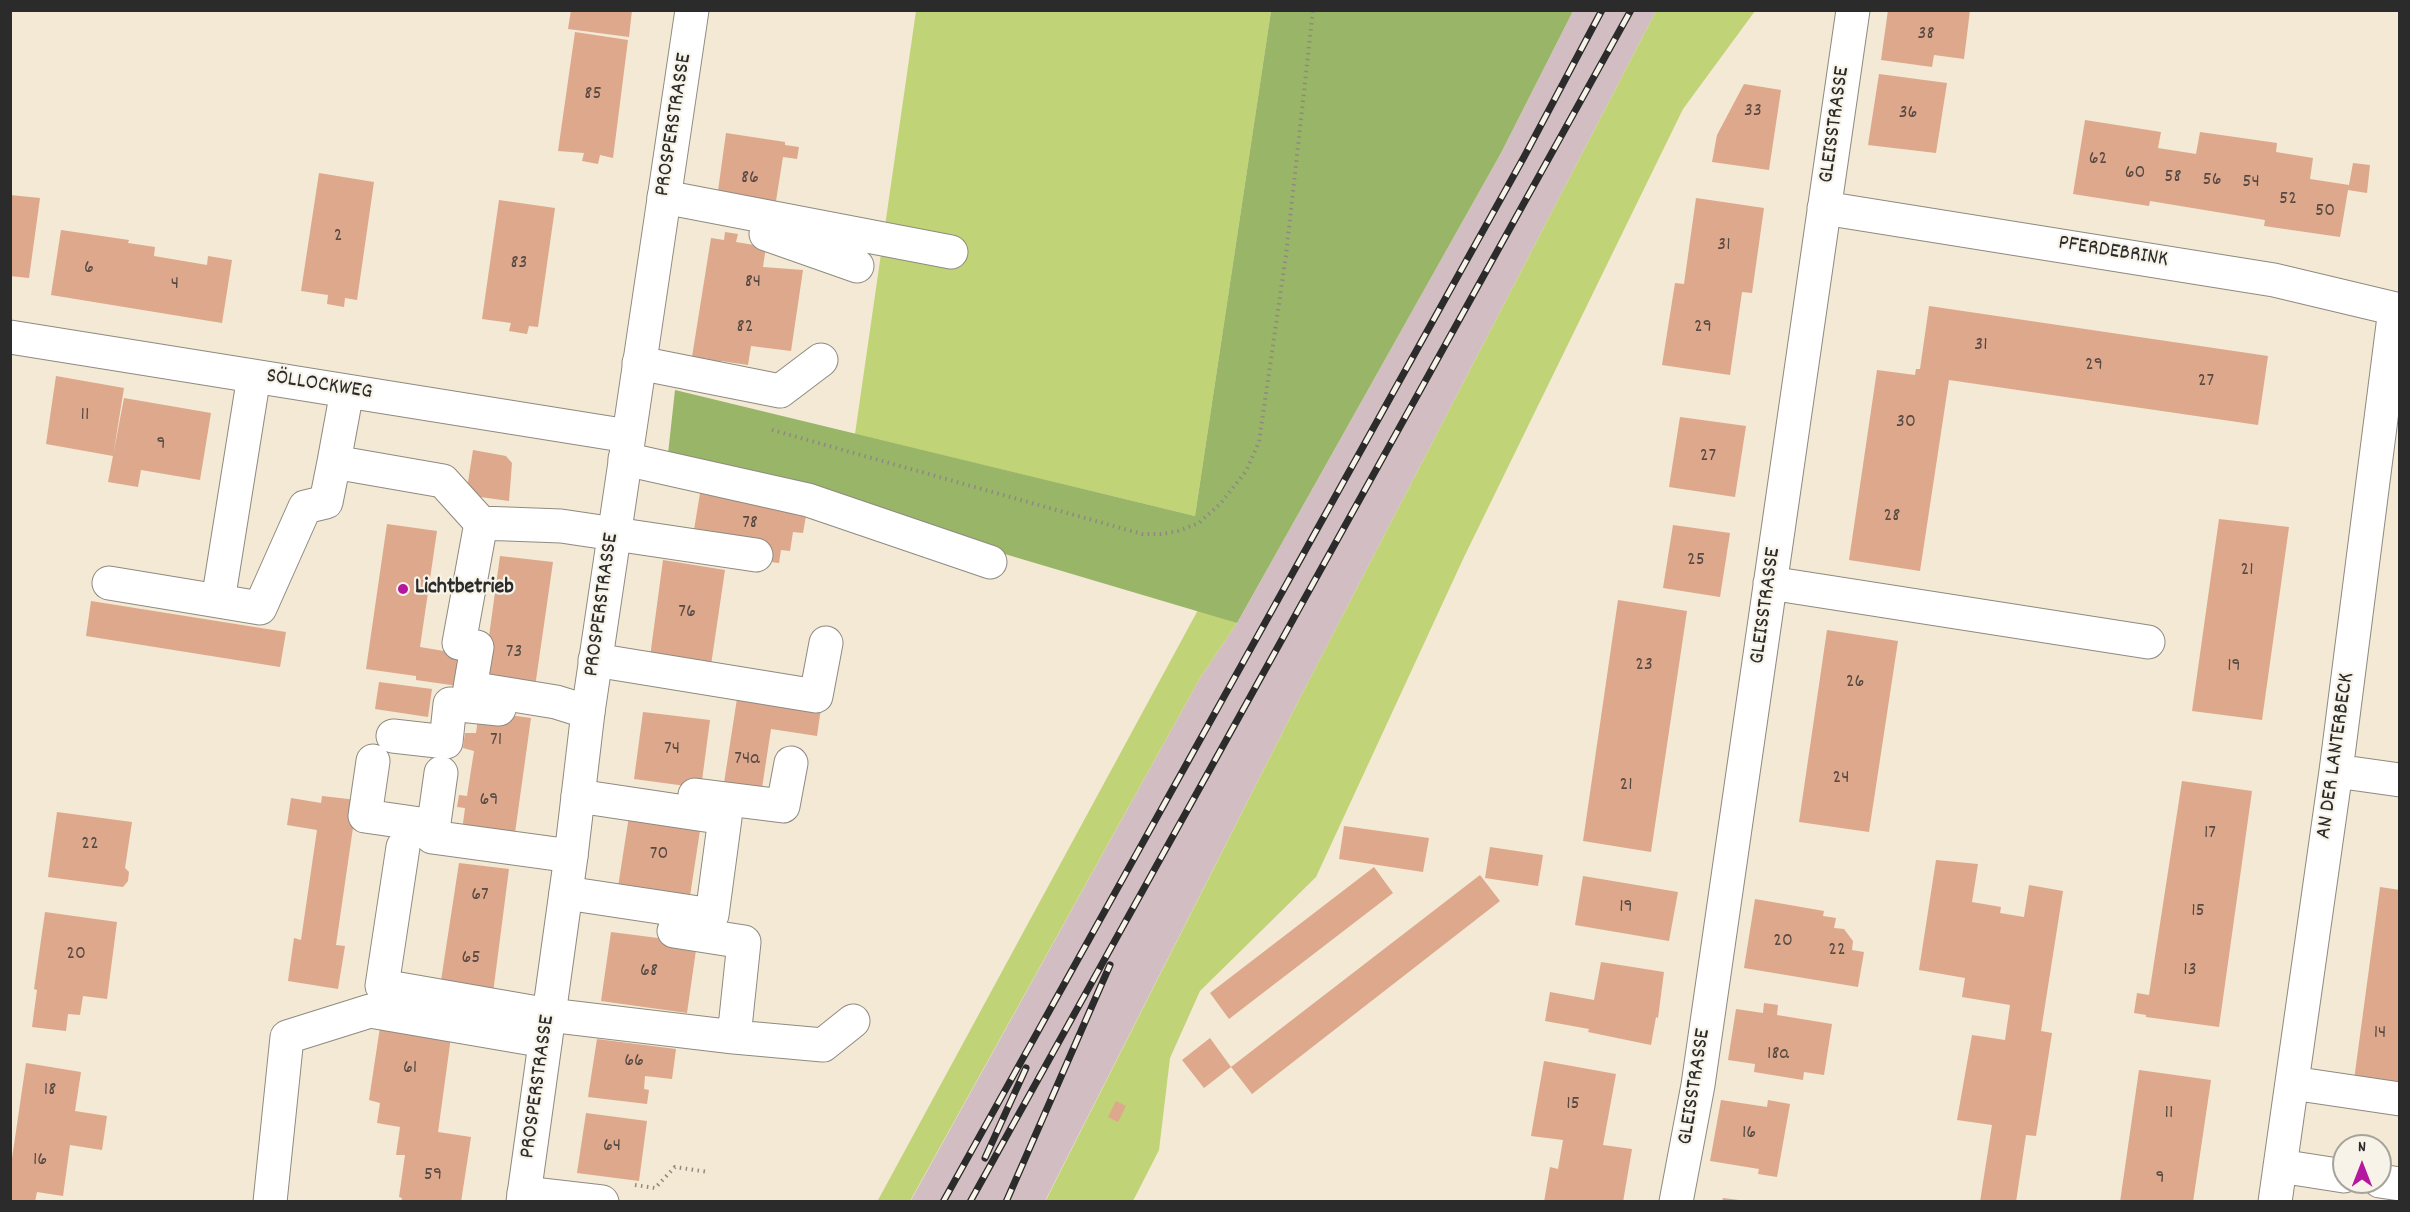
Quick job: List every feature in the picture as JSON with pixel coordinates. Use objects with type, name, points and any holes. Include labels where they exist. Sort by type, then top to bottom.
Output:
[{"type":"street","name":"PROSPERSTRASSE","points":[[523,1197],[571,856],[588,712],[692,10]]},
{"type":"street","name":"GLEISSTRASSE","points":[[1676,1202],[1698,1085],[1853,10]]},
{"type":"street","points":[[663,204],[951,252]]},
{"type":"street","points":[[663,204],[779,237],[857,266]]},
{"type":"street","name":"PFERDEBRINK","points":[[1824,208],[2274,280],[2397,310]]},
{"type":"street","name":"AN DER LANTERBECK","points":[[2275,1202],[2336,771],[2397,310]]},
{"type":"street","name":"SÖLLOCKWEG","points":[[10,337],[347,391],[626,448],[808,500],[990,562]]},
{"type":"street","points":[[639,363],[780,391],[821,360]]},
{"type":"street","points":[[218,601],[254,376]]},
{"type":"street","points":[[109,583],[260,608],[305,507],[326,502],[347,391]]},
{"type":"street","points":[[334,462],[443,481],[481,523],[561,526],[756,555]]},
{"type":"street","points":[[481,523],[459,643],[477,647],[470,688],[556,702],[588,712]]},
{"type":"street","points":[[1770,583],[2148,642]]},
{"type":"street","points":[[596,660],[816,696],[826,643]]},
{"type":"street","points":[[393,736],[446,742],[450,704],[554,714],[588,712]]},
{"type":"street","points":[[373,761],[365,816],[434,826]]},
{"type":"street","points":[[579,788],[783,806],[791,763]]},
{"type":"street","points":[[2336,771],[2400,780]]},
{"type":"street","points":[[441,773],[432,837],[571,856]]},
{"type":"street","points":[[564,903],[712,915],[725,818],[579,788]]},
{"type":"street","points":[[403,847],[382,986],[547,1028]]},
{"type":"street","points":[[564,903],[744,942],[734,1037]]},
{"type":"street","points":[[270,1202],[287,1037],[370,1011],[547,1028],[734,1037],[823,1045],[853,1021]]},
{"type":"street","points":[[2292,1083],[2400,1099]]},
{"type":"street","points":[[2280,1166],[2332,1174]]},
{"type":"street","points":[[523,1197],[602,1202]]},
{"type":"path","points":[[769,429],[1142,534],[1170,532],[1199,523],[1221,503],[1246,471],[1259,442],[1286,255],[1313,10]]},
{"type":"shaded area","points":[[1573,11],[1656,11],[1301,696],[1045,1201],[910,1202],[1200,678],[1237,623],[1501,153]]},
{"type":"green space","points":[[916,11],[1271,11],[1195,516],[855,434]]},
{"type":"green space","points":[[1271,11],[1573,11],[1501,153],[1237,623],[668,454],[675,390],[1195,516]]},
{"type":"green space","points":[[1656,11],[1755,11],[1683,109],[1464,557],[1316,877],[1200,991],[1170,1058],[1159,1150],[1133,1201],[1045,1202],[1301,696]]},
{"type":"green space","points":[[1198,610],[1237,623],[1200,678],[910,1201],[877,1202]]},
{"type":"building","points":[[571,10],[632,10],[629,37],[568,29]]},
{"type":"building","points":[[1888,10],[1970,10],[1964,59],[1934,55],[1932,67],[1881,60]]},
{"type":"building","points":[[575,32],[628,40],[613,158],[600,155],[598,164],[582,161],[584,153],[558,151]]},
{"type":"building","points":[[1879,74],[1947,83],[1936,153],[1868,145]]},
{"type":"building","points":[[1744,84],[1781,90],[1769,170],[1712,162],[1717,135]]},
{"type":"building","points":[[2085,120],[2161,132],[2158,148],[2196,154],[2200,132],[2277,143],[2276,152],[2313,158],[2310,179],[2349,185],[2353,163],[2370,165],[2367,193],[2348,190],[2340,237],[2264,226],[2265,220],[2150,201],[2149,206],[2073,194]]},
{"type":"building","points":[[726,133],[785,142],[785,145],[799,147],[797,159],[783,157],[775,207],[717,198]]},
{"type":"building","points":[[319,173],[374,182],[357,300],[345,298],[344,307],[327,304],[328,295],[301,291]]},
{"type":"building","points":[[10,195],[40,198],[29,278],[10,276]]},
{"type":"building","points":[[1696,198],[1764,208],[1752,293],[1742,292],[1730,375],[1662,365],[1675,283],[1684,284]]},
{"type":"building","points":[[499,200],[555,208],[538,327],[529,326],[527,334],[509,331],[511,323],[482,319]]},
{"type":"building","points":[[61,230],[129,240],[128,243],[155,247],[154,256],[207,265],[208,256],[232,260],[222,323],[51,295]]},
{"type":"building","points":[[725,232],[738,234],[736,242],[766,247],[763,267],[803,270],[791,351],[751,346],[748,365],[721,361],[720,371],[707,369],[708,359],[692,357],[711,238],[724,240]]},
{"type":"building","points":[[1929,306],[2268,356],[2258,425],[1949,380],[1920,571],[1849,560],[1877,370],[1915,375],[1916,369],[1920,369]]},
{"type":"building","points":[[56,376],[124,388],[113,456],[46,444]]},
{"type":"building","points":[[124,398],[211,413],[200,480],[141,470],[138,487],[108,482]]},
{"type":"building","points":[[1680,417],[1746,426],[1735,497],[1669,487]]},
{"type":"building","points":[[473,450],[506,456],[512,463],[509,501],[466,495]]},
{"type":"building","points":[[701,487],[797,505],[795,515],[806,516],[803,533],[793,532],[790,551],[781,550],[779,563],[754,560],[693,536]]},
{"type":"building","points":[[2219,519],[2289,527],[2262,720],[2192,711]]},
{"type":"building","name":"Lichtbetrieb","points":[[387,524],[437,531],[420,647],[462,654],[458,686],[416,680],[416,676],[366,669]]},
{"type":"building","points":[[1673,525],[1730,533],[1720,597],[1663,588]]},
{"type":"building","points":[[500,556],[553,562],[535,687],[483,680]]},
{"type":"building","points":[[663,560],[725,570],[711,665],[650,657]]},
{"type":"building","points":[[1618,600],[1687,611],[1651,852],[1583,841]]},
{"type":"building","points":[[91,601],[286,632],[280,667],[86,636]]},
{"type":"building","points":[[1827,630],[1898,641],[1869,832],[1799,822]]},
{"type":"building","points":[[379,682],[432,689],[428,717],[375,709]]},
{"type":"building","points":[[738,692],[821,708],[817,736],[771,729],[762,788],[724,783]]},
{"type":"building","points":[[479,711],[531,718],[514,840],[462,831],[465,808],[457,807],[459,795],[467,796],[474,751],[463,748],[465,733],[476,733]]},
{"type":"building","points":[[643,712],[710,720],[701,788],[634,779]]},
{"type":"building","points":[[2182,781],[2252,791],[2219,1027],[2146,1017],[2146,1015],[2134,1013],[2137,993],[2149,995]]},
{"type":"building","points":[[322,796],[357,800],[336,945],[345,946],[338,989],[288,981],[294,938],[301,940],[317,830],[287,825],[291,798],[321,803]]},
{"type":"building","points":[[57,812],[132,822],[125,868],[129,872],[128,881],[123,887],[48,877]]},
{"type":"building","points":[[629,816],[701,824],[690,896],[618,887]]},
{"type":"building","points":[[1344,826],[1429,838],[1423,872],[1339,859]]},
{"type":"building","points":[[1490,847],[1543,855],[1538,886],[1485,878]]},
{"type":"building","points":[[1936,860],[1978,864],[1972,902],[2001,907],[2000,913],[2024,917],[2029,885],[2063,891],[2041,1031],[2052,1033],[2036,1136],[2026,1135],[2016,1202],[1980,1202],[1992,1125],[1957,1120],[1972,1035],[2005,1040],[2010,1005],[1962,997],[1965,978],[1919,970]]},
{"type":"building","points":[[459,863],[509,869],[493,993],[440,987]]},
{"type":"building","points":[[1374,867],[1393,893],[1229,1019],[1210,993]]},
{"type":"building","points":[[1480,875],[1500,901],[1252,1094],[1231,1067]]},
{"type":"building","points":[[1583,876],[1678,892],[1669,941],[1575,925]]},
{"type":"building","points":[[2380,887],[2400,890],[2400,1086],[2354,1080]]},
{"type":"building","points":[[1755,899],[1824,911],[1823,916],[1836,918],[1834,928],[1844,929],[1853,941],[1852,950],[1864,952],[1858,987],[1744,968]]},
{"type":"building","points":[[45,912],[117,922],[107,999],[83,996],[80,1015],[68,1014],[66,1031],[32,1027],[37,990],[34,989]]},
{"type":"building","points":[[611,932],[697,943],[687,1013],[601,1001]]},
{"type":"building","points":[[1601,962],[1664,972],[1658,1018],[1656,1017],[1651,1045],[1588,1032],[1589,1029],[1545,1021],[1550,992],[1594,1000]]},
{"type":"building","points":[[1764,1003],[1778,1005],[1777,1015],[1832,1024],[1824,1075],[1804,1072],[1803,1080],[1754,1072],[1755,1064],[1728,1060],[1736,1009],[1763,1013]]},
{"type":"building","points":[[380,1027],[451,1037],[438,1132],[471,1137],[461,1202],[401,1202],[402,1198],[399,1197],[405,1155],[396,1155],[400,1127],[377,1123],[380,1103],[369,1100]]},
{"type":"building","points":[[1210,1038],[1231,1067],[1204,1088],[1182,1060]]},
{"type":"building","points":[[597,1039],[676,1049],[672,1079],[645,1076],[644,1089],[649,1090],[647,1104],[588,1097]]},
{"type":"building","points":[[1544,1061],[1616,1074],[1603,1145],[1632,1149],[1623,1202],[1544,1202],[1550,1167],[1558,1169],[1563,1140],[1531,1136]]},
{"type":"building","points":[[26,1063],[81,1072],[75,1111],[107,1116],[102,1150],[70,1145],[63,1196],[37,1192],[35,1202],[10,1202],[10,1172]]},
{"type":"building","points":[[2139,1070],[2211,1080],[2193,1202],[2120,1202]]},
{"type":"building","points":[[1721,1100],[1767,1107],[1768,1100],[1790,1104],[1777,1177],[1758,1174],[1759,1169],[1710,1161]]},
{"type":"building","points":[[1116,1101],[1126,1106],[1118,1122],[1108,1117]]},
{"type":"building","points":[[586,1113],[647,1121],[639,1181],[577,1173]]},
{"type":"building","points":[[1723,1198],[1739,1200],[1739,1202],[1722,1202]]},
{"type":"railway","points":[[943,1202],[1524,157],[1602,10]]},
{"type":"railway","points":[[970,1202],[1631,10]]},
{"type":"railway","points":[[1006,1202],[1110,965]]},
{"type":"railway","points":[[985,1158],[1026,1068]]},
{"type":"place","name":"Lichtbetrieb","points":[[403,589]]}]
